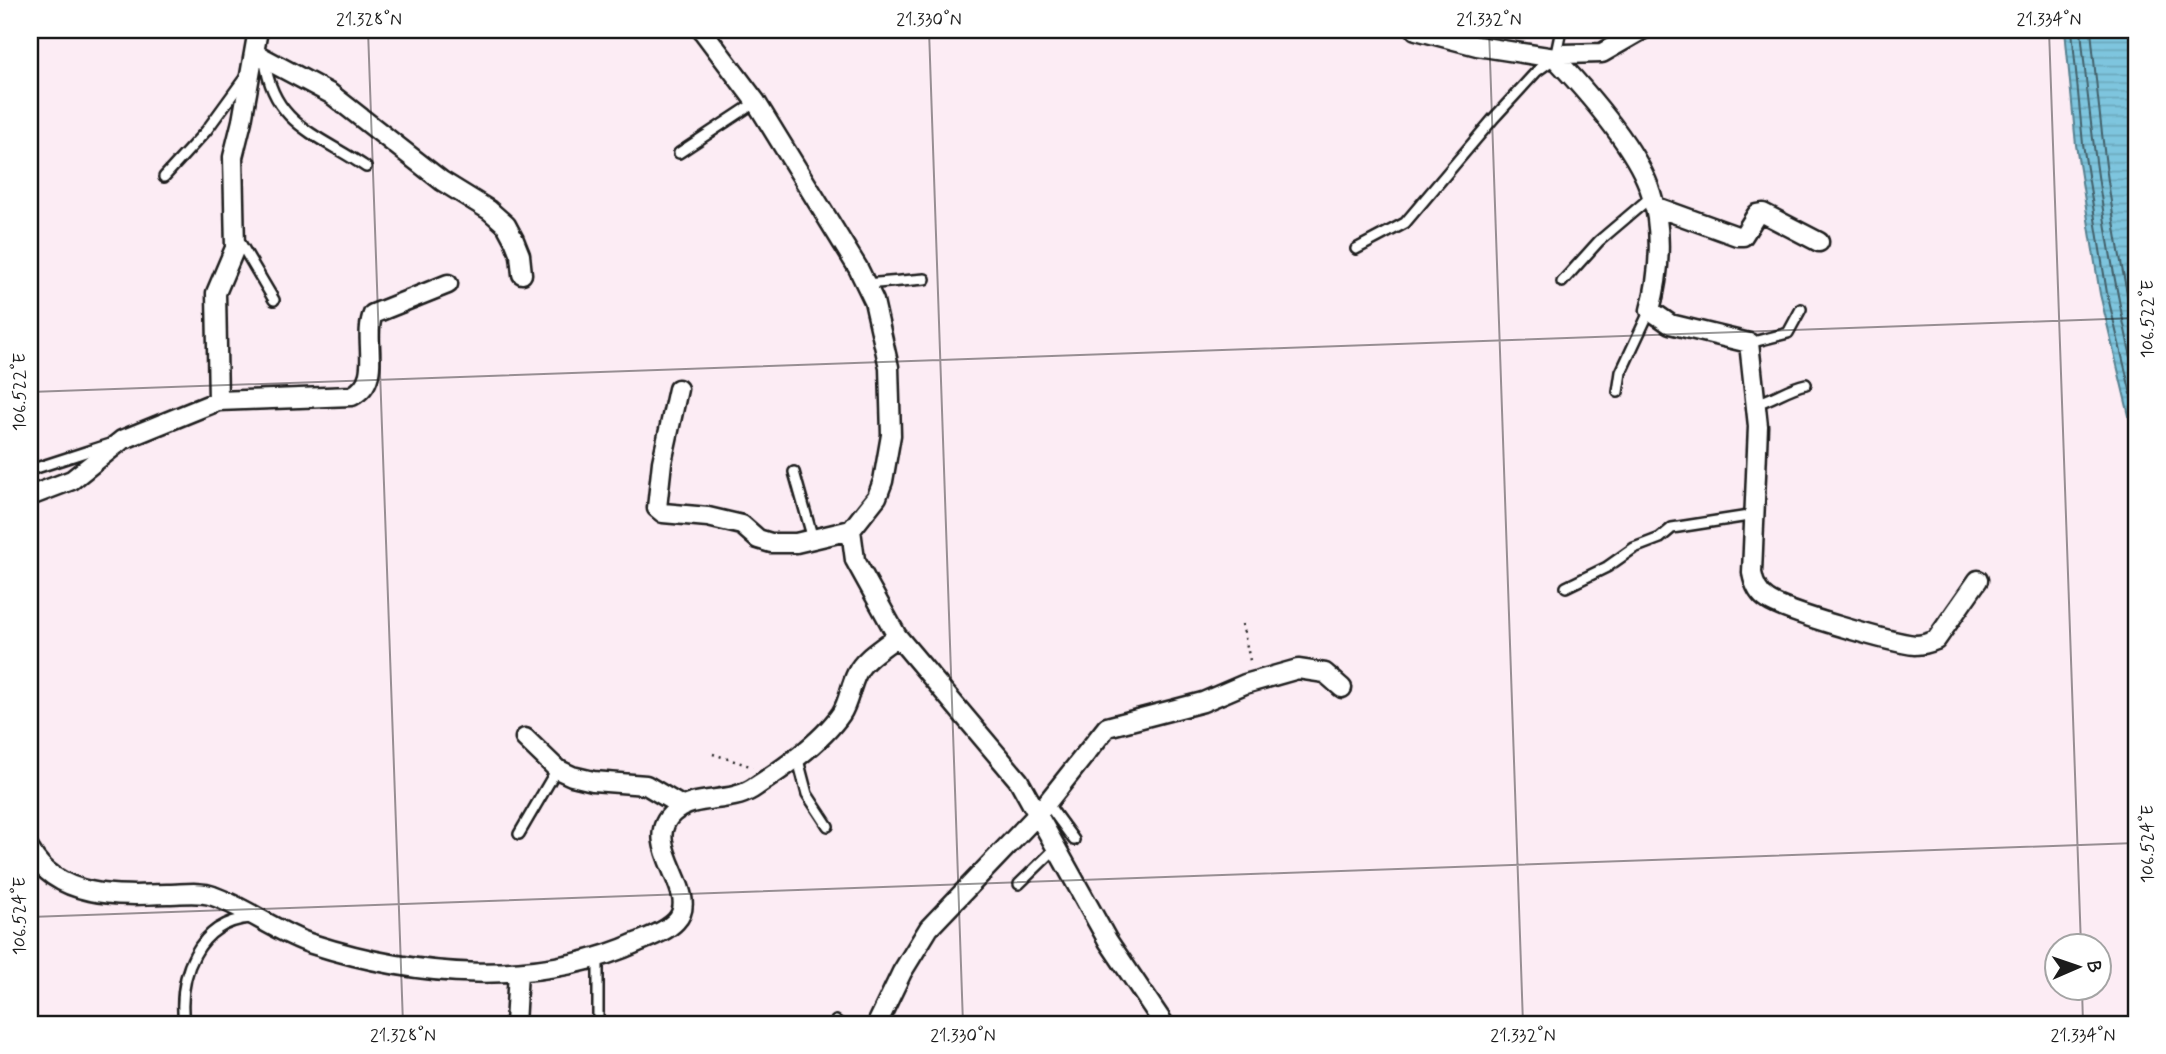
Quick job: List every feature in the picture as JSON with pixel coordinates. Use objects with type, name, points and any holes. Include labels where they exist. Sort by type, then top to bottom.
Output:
[{"type":"street","points":[[218,401],[216,293],[236,248],[233,157],[242,121],[249,72],[260,56],[258,30]]},
{"type":"street","points":[[678,389],[662,462],[657,508],[663,513],[708,517],[742,525],[758,539],[771,543],[796,543],[850,530],[880,489],[891,435],[888,367],[874,301],[756,102],[702,30]]},
{"type":"street","points":[[1416,30],[1477,46],[1555,58],[1563,54],[1602,53],[1642,30]]},
{"type":"street","points":[[260,56],[331,94],[442,181],[489,210],[506,225],[514,240],[522,274]]},
{"type":"street","points":[[1555,58],[1619,137],[1653,201],[1658,228],[1657,271],[1650,310],[1670,324],[1749,343],[1755,404],[1752,572],[1760,593],[1769,601],[1783,607],[1864,632],[1910,644],[1925,645],[1936,640],[1978,580]]},
{"type":"street","points":[[1653,201],[1737,236],[1743,236],[1757,214],[1763,213],[1819,242]]},
{"type":"street","points":[[30,496],[72,480],[122,440],[218,401],[330,399],[357,394],[363,386],[371,363],[373,314],[448,284]]},
{"type":"street","points":[[850,530],[855,560],[897,636],[1043,809],[1056,848],[1108,941],[1164,1024]]},
{"type":"street","points":[[30,850],[39,866],[57,880],[84,889],[109,895],[208,894],[309,943],[374,959],[487,974],[544,970],[598,957],[660,933],[676,922],[681,914],[682,896],[662,835],[672,814],[683,807],[743,793],[796,755],[840,716],[857,672],[897,636]]},
{"type":"street","points":[[877,1024],[902,972],[929,928],[1043,809],[1108,727],[1203,702],[1255,681],[1298,669],[1325,673],[1342,688]]},
{"type":"street","points":[[525,738],[557,768],[593,781],[646,785],[683,807]]},
{"type":"street","points":[[515,1024],[518,972]]},
{"type":"lane","points":[[1356,249],[1405,223],[1502,109],[1537,71],[1555,58],[1561,30]]},
{"type":"lane","points":[[260,56],[268,80],[289,118],[366,167]]},
{"type":"lane","points":[[164,177],[206,131],[249,72]]},
{"type":"lane","points":[[679,153],[756,102]]},
{"type":"lane","points":[[1562,282],[1599,241],[1653,201]]},
{"type":"lane","points":[[237,237],[274,300]]},
{"type":"lane","points":[[865,284],[925,279]]},
{"type":"lane","points":[[1749,343],[1788,333],[1801,309]]},
{"type":"lane","points":[[1618,392],[1621,372],[1650,310]]},
{"type":"lane","points":[[1755,404],[1767,401],[1788,388],[1806,384]]},
{"type":"lane","points":[[30,470],[122,440]]},
{"type":"lane","points":[[794,472],[813,539]]},
{"type":"lane","points":[[1566,587],[1607,567],[1634,548],[1660,538],[1672,528],[1755,515]]},
{"type":"lane","points":[[796,755],[807,794],[828,826]]},
{"type":"lane","points":[[520,834],[557,768]]},
{"type":"lane","points":[[1043,809],[1074,840]]},
{"type":"lane","points":[[1019,884],[1056,848]]},
{"type":"lane","points":[[184,1024],[184,988],[193,959],[206,936],[235,919],[260,917]]},
{"type":"lane","points":[[598,957],[598,1024]]},
{"type":"path","points":[[1242,624],[1255,681]]},
{"type":"path","points":[[713,754],[772,773]]},
{"type":"water","points":[[2065,30],[2136,30],[2136,445],[2100,294],[2076,145]]}]
